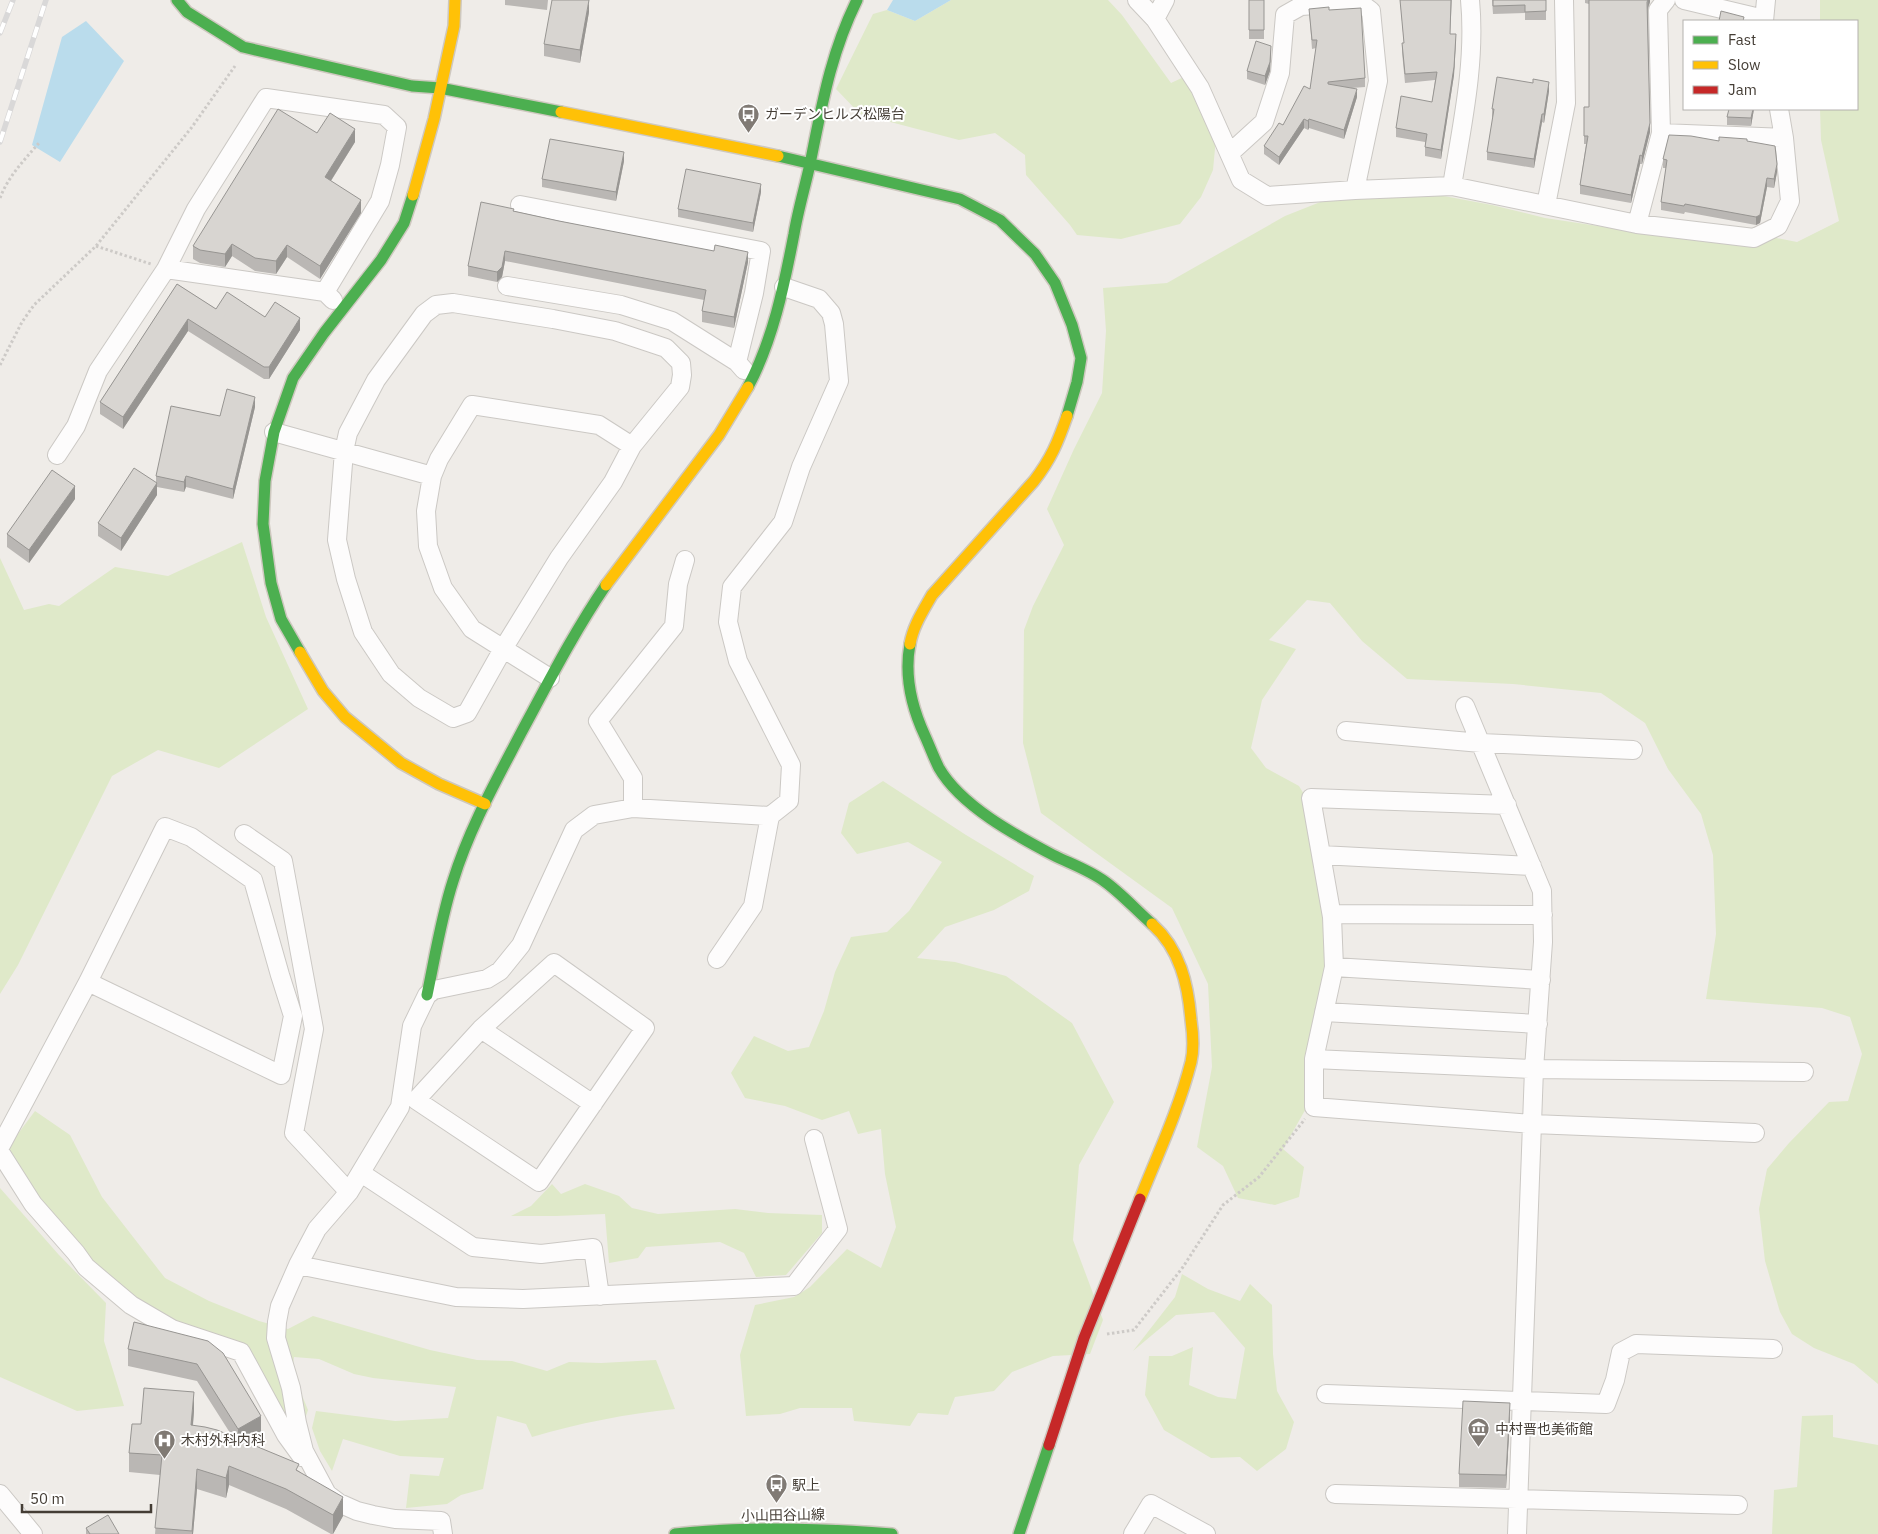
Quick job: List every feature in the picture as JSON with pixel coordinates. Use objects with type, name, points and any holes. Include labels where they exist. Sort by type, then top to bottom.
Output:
[{"type":"street","points":[[177,0],[187,12],[243,47],[412,86],[440,88],[810,162],[960,199],[1000,220],[1035,254],[1055,283],[1072,325],[1081,358],[1070,407],[1060,437],[1049,461],[1034,481],[932,595],[912,634],[908,656],[911,697],[916,717],[940,770],[963,797],[985,815],[1038,847],[1103,880],[1160,930],[1174,951],[1185,976],[1193,1037],[1191,1061],[1176,1108],[1084,1338],[1019,1534]]},
{"type":"street","points":[[455,0],[454,26],[440,88],[416,188],[404,223],[381,260],[293,378],[274,432],[265,481],[263,524],[271,583],[281,619],[323,690],[344,717],[401,763],[440,784],[485,804]]},
{"type":"street","points":[[327,1494],[304,1451],[297,1423],[291,1388],[276,1338],[276,1322],[280,1306],[298,1264],[317,1229],[349,1192],[400,1108],[412,1026],[427,995],[446,904],[458,865],[485,804],[550,678],[605,588],[646,529],[714,444],[735,413],[752,380],[767,343],[784,287],[824,84],[843,29],[857,0]]},
{"type":"street","points":[[1137,0],[1155,19],[1200,88],[1241,180],[1267,196],[1452,186],[1637,224],[1754,238],[1778,226],[1790,200],[1779,110]]},
{"type":"street","points":[[1155,19],[1165,0]]},
{"type":"street","points":[[1452,186],[1470,67],[1472,24],[1470,0]]},
{"type":"street","points":[[1546,205],[1566,103],[1564,0]]},
{"type":"street","points":[[1637,224],[1661,133],[1658,10],[1666,0]]},
{"type":"street","points":[[1684,0],[1764,20],[1766,0]]},
{"type":"street","points":[[1230,153],[1264,122],[1280,73],[1285,15],[1301,6],[1359,2],[1371,11],[1378,81],[1355,190]]},
{"type":"street","points":[[57,455],[76,426],[98,371],[166,269],[196,209],[266,98],[384,115],[397,128],[390,165],[380,201],[325,292]]},
{"type":"street","points":[[1661,133],[1784,138]]},
{"type":"street","points":[[520,204],[761,252],[754,293],[737,362]]},
{"type":"street","points":[[166,269],[325,292],[342,310]]},
{"type":"street","points":[[507,286],[621,306],[672,321],[737,362],[752,380]]},
{"type":"street","points":[[717,959],[753,906],[770,816],[789,801],[791,765],[738,661],[728,622],[732,586],[784,522],[801,467],[839,381],[834,324],[831,313],[819,299],[784,287]]},
{"type":"street","points":[[453,303],[552,318],[615,331],[666,348],[681,363],[680,388],[632,446],[613,482],[559,558],[503,649],[467,713],[453,718],[419,698],[391,674],[363,632],[346,580],[337,540],[344,451],[348,433],[376,380],[424,314],[436,305],[453,303]]},
{"type":"street","points":[[550,678],[472,629],[442,588],[428,546],[426,511],[432,476],[439,459],[472,405],[599,425],[632,446]]},
{"type":"street","points":[[274,432],[432,476]]},
{"type":"street","points":[[633,808],[633,778],[598,721],[674,626],[678,584],[684,560]]},
{"type":"street","points":[[1465,706],[1542,891],[1543,915],[1534,1069],[1517,1534]]},
{"type":"street","points":[[1346,731],[1481,742],[1633,750]]},
{"type":"street","points":[[1507,804],[1311,798],[1332,914],[1334,967],[1314,1059],[1314,1107],[1533,1124],[1755,1133]]},
{"type":"street","points":[[427,995],[434,990],[487,979],[500,971],[521,945],[574,830],[594,815],[633,808],[770,816]]},
{"type":"street","points":[[0,1148],[88,982],[165,827],[190,837],[253,880],[293,1016],[281,1074],[88,982]]},
{"type":"street","points":[[244,834],[283,861],[314,1028],[294,1133],[349,1192]]},
{"type":"street","points":[[1321,855],[1532,866]]},
{"type":"street","points":[[1332,914],[1543,915]]},
{"type":"street","points":[[400,1108],[416,1100],[481,1028],[554,963],[645,1028],[539,1182],[416,1100]]},
{"type":"street","points":[[1334,967],[1540,980]]},
{"type":"street","points":[[1324,1012],[1538,1024]]},
{"type":"street","points":[[481,1028],[593,1104]]},
{"type":"street","points":[[1314,1059],[1534,1069],[1804,1072]]},
{"type":"street","points":[[298,1264],[456,1297],[522,1300],[794,1286],[838,1229],[814,1139]]},
{"type":"street","points":[[0,1152],[33,1204],[76,1252],[86,1267],[131,1305],[172,1329],[240,1352],[286,1434],[327,1494],[348,1507],[395,1520],[441,1521],[443,1534]]},
{"type":"street","points":[[361,1173],[473,1247],[541,1254],[593,1248],[600,1296]]},
{"type":"street","points":[[1326,1394],[1606,1404],[1615,1380],[1621,1352],[1636,1344],[1773,1349]]},
{"type":"street","points":[[0,1494],[33,1534]]},
{"type":"street","points":[[1336,1494],[1519,1501],[1738,1505]]},
{"type":"street","points":[[1133,1534],[1151,1504],[1206,1534]]},
{"type":"street","name":"小山田谷山線","points":[[675,1534],[809,1528],[892,1534]]},
{"type":"path","points":[[0,365],[22,322],[34,305],[96,246],[192,127],[238,62],[243,47]]},
{"type":"path","points":[[0,198],[21,164],[39,143]]},
{"type":"path","points":[[96,246],[166,269]]},
{"type":"path","points":[[1084,1338],[1134,1330],[1183,1267],[1223,1205],[1260,1177],[1314,1107]]},
{"type":"green space","points":[[951,0],[1108,0],[1122,15],[1171,83],[1186,76],[1216,138],[1213,170],[1201,197],[1180,224],[1121,239],[1077,235],[1026,175],[1025,155],[995,133],[959,140],[860,114],[836,89],[873,14],[887,10],[915,21]]},
{"type":"green space","points":[[1820,0],[1878,0],[1878,1384],[1854,1364],[1814,1348],[1792,1334],[1780,1312],[1765,1261],[1759,1209],[1767,1169],[1789,1143],[1829,1102],[1848,1101],[1862,1054],[1850,1017],[1822,1008],[1706,999],[1716,934],[1713,855],[1701,814],[1668,769],[1645,723],[1601,693],[1513,684],[1407,679],[1362,641],[1330,603],[1307,600],[1269,640],[1296,649],[1262,700],[1251,748],[1266,768],[1299,786],[1314,811],[1320,848],[1313,869],[1329,887],[1330,963],[1318,995],[1319,1049],[1308,1105],[1283,1149],[1304,1167],[1299,1197],[1275,1205],[1238,1198],[1223,1166],[1197,1147],[1212,1067],[1208,984],[1172,908],[1041,813],[1023,743],[1024,630],[1033,606],[1064,545],[1047,509],[1102,393],[1106,331],[1103,288],[1167,283],[1285,216],[1333,197],[1412,190],[1492,205],[1545,218],[1638,232],[1750,233],[1797,242],[1839,221],[1821,140],[1820,110],[1858,110],[1858,20],[1820,20]]},
{"type":"green space","points":[[242,542],[266,617],[308,709],[219,768],[158,750],[112,776],[18,965],[0,994],[0,558],[24,610],[49,604],[59,606],[115,567],[168,576]]},
{"type":"green space","points":[[883,781],[966,835],[1034,876],[1029,891],[994,910],[945,927],[917,958],[955,962],[1006,976],[1072,1023],[1114,1102],[1079,1165],[1073,1240],[1103,1320],[1090,1354],[1053,1356],[1012,1372],[994,1391],[955,1397],[948,1415],[918,1413],[910,1426],[854,1421],[852,1408],[800,1408],[780,1414],[746,1416],[740,1355],[755,1305],[794,1297],[810,1287],[847,1249],[881,1268],[896,1227],[885,1174],[881,1129],[858,1134],[849,1111],[822,1120],[785,1106],[745,1098],[731,1073],[754,1036],[788,1051],[809,1047],[824,1011],[835,972],[851,937],[887,932],[909,911],[942,862],[908,842],[857,854],[841,833],[849,803]]},
{"type":"green space","points":[[35,1111],[70,1135],[102,1197],[165,1278],[209,1301],[259,1321],[288,1329],[313,1316],[430,1350],[477,1360],[512,1361],[547,1371],[569,1362],[601,1363],[656,1360],[675,1409],[567,1427],[532,1437],[526,1424],[497,1416],[483,1489],[461,1495],[447,1504],[406,1508],[410,1474],[439,1476],[444,1458],[400,1456],[343,1439],[332,1471],[320,1451],[312,1428],[316,1411],[395,1421],[448,1418],[456,1387],[373,1378],[354,1374],[319,1359],[294,1357],[292,1371],[308,1410],[299,1437],[272,1397],[242,1343],[183,1324],[136,1319],[85,1255],[20,1191],[5,1151]]},
{"type":"green space","points":[[552,1184],[561,1194],[585,1184],[619,1196],[632,1208],[658,1214],[735,1209],[768,1213],[822,1215],[822,1233],[786,1275],[756,1277],[744,1253],[720,1242],[646,1247],[638,1258],[609,1263],[605,1214],[511,1216],[531,1206]]},
{"type":"green space","points":[[0,1188],[59,1255],[106,1303],[104,1341],[124,1406],[77,1411],[0,1377]]},
{"type":"green space","points":[[1182,1274],[1208,1289],[1240,1301],[1250,1284],[1272,1305],[1273,1354],[1277,1391],[1294,1422],[1286,1449],[1257,1471],[1240,1457],[1211,1458],[1164,1430],[1145,1395],[1149,1356],[1172,1356],[1193,1347],[1189,1385],[1218,1397],[1236,1399],[1245,1348],[1214,1312],[1176,1315],[1133,1351],[1175,1297]]},
{"type":"green space","points":[[1833,1415],[1833,1437],[1878,1445],[1878,1534],[1772,1534],[1774,1490],[1797,1487],[1802,1416]]},
{"type":"water","points":[[893,0],[951,0],[915,21],[887,10]]},
{"type":"water","points":[[86,21],[124,61],[60,162],[32,145],[62,37]]},
{"type":"building","points":[[552,0],[589,0],[580,50],[544,44]]},
{"type":"building","points":[[1249,0],[1264,0],[1264,30],[1249,30]]},
{"type":"building","points":[[1400,0],[1451,0],[1450,34],[1456,34],[1454,67],[1441,150],[1425,147],[1427,134],[1396,128],[1401,96],[1432,102],[1437,72],[1405,74]]},
{"type":"building","points":[[1493,0],[1546,0],[1546,11],[1525,12],[1525,5],[1493,6]]},
{"type":"building","points":[[1589,0],[1648,0],[1650,123],[1642,156],[1640,155],[1631,195],[1580,185],[1588,136],[1584,136],[1584,107],[1589,107]]},
{"type":"building","points":[[1329,7],[1329,10],[1361,8],[1365,78],[1328,82],[1328,84],[1357,89],[1344,130],[1304,119],[1279,157],[1264,146],[1279,123],[1283,125],[1304,86],[1310,89],[1317,40],[1312,40],[1309,9]]},
{"type":"building","points":[[1721,11],[1744,17],[1743,20],[1719,20]]},
{"type":"building","points":[[1256,41],[1271,46],[1270,62],[1265,76],[1247,71]]},
{"type":"building","points":[[1497,77],[1533,83],[1533,79],[1549,82],[1534,159],[1487,152]]},
{"type":"building","points":[[278,109],[317,133],[330,113],[355,129],[325,177],[361,200],[320,266],[287,245],[276,261],[255,258],[232,244],[225,254],[200,250],[193,246]]},
{"type":"building","points":[[1729,110],[1753,110],[1751,118],[1727,117]]},
{"type":"building","points":[[1669,135],[1691,136],[1719,141],[1719,137],[1747,139],[1747,141],[1775,146],[1777,164],[1774,179],[1767,178],[1760,215],[1756,217],[1685,204],[1684,206],[1661,202],[1667,160],[1663,159]]},
{"type":"building","points":[[550,139],[624,152],[616,192],[542,179]]},
{"type":"building","points":[[686,169],[761,184],[753,223],[678,209]]},
{"type":"building","points":[[481,202],[559,221],[714,251],[715,245],[748,252],[734,317],[702,311],[706,290],[505,251],[502,267],[497,272],[468,266]]},
{"type":"building","points":[[177,284],[216,309],[227,292],[265,317],[275,302],[300,318],[269,367],[264,367],[188,319],[123,417],[100,402]]},
{"type":"building","points":[[227,389],[255,397],[233,489],[186,476],[184,482],[156,476],[171,406],[220,416]]},
{"type":"building","points":[[134,468],[157,483],[121,538],[98,523]]},
{"type":"building","points":[[52,470],[75,486],[29,550],[7,534]]},
{"type":"building","points":[[134,1322],[208,1341],[223,1353],[261,1416],[238,1429],[197,1364],[128,1349]]},
{"type":"building","points":[[144,1388],[194,1392],[191,1425],[217,1430],[299,1464],[296,1470],[343,1497],[333,1515],[286,1489],[229,1466],[226,1478],[197,1469],[192,1531],[155,1528],[162,1455],[129,1453],[132,1424],[141,1424]]},
{"type":"building","name":"中村晋也美術館","points":[[1463,1401],[1510,1403],[1506,1475],[1459,1474]]},
{"type":"building","points":[[108,1515],[119,1534],[90,1534],[86,1528]]},
{"type":"railway","points":[[0,33],[13,0]]},
{"type":"railway","points":[[0,142],[46,0]]},
{"type":"traffic: fast","points":[[177,0],[187,12],[243,47],[412,86],[440,88],[561,112]]},
{"type":"traffic: fast","points":[[748,387],[764,351],[777,312],[828,80],[840,41],[857,0]]},
{"type":"traffic: fast","points":[[778,156],[960,199],[1000,220],[1035,254],[1055,283],[1072,325],[1081,358],[1077,382],[1067,416]]},
{"type":"traffic: fast","points":[[300,652],[281,619],[271,583],[263,524],[265,481],[274,432],[293,378],[324,333],[381,260],[404,223],[413,195]]},
{"type":"traffic: fast","points":[[427,995],[449,895],[459,862],[475,824],[551,677],[606,585]]},
{"type":"traffic: fast","points":[[910,644],[908,668],[913,703],[935,760],[949,782],[975,807],[1006,829],[1104,881],[1152,924]]},
{"type":"traffic: fast","points":[[1019,1534],[1049,1445]]},
{"type":"traffic: fast","points":[[675,1534],[702,1531],[784,1529],[892,1534]]},
{"type":"traffic: slow","points":[[413,195],[434,119],[454,26],[455,0]]},
{"type":"traffic: slow","points":[[561,112],[778,156]]},
{"type":"traffic: slow","points":[[606,585],[719,435],[748,387]]},
{"type":"traffic: slow","points":[[910,644],[916,625],[932,595],[1040,473],[1054,450],[1067,416]]},
{"type":"traffic: slow","points":[[300,652],[323,691],[345,717],[401,763],[439,784],[485,804]]},
{"type":"traffic: slow","points":[[1140,1199],[1180,1097],[1191,1062],[1193,1047],[1190,1007],[1185,980],[1176,956],[1169,944],[1152,924]]},
{"type":"traffic: jam","points":[[1049,1445],[1084,1338],[1140,1199]]},
{"type":"place","name":"ガーデンヒルズ松陽台","points":[[749,133]]},
{"type":"place","name":"中村晋也美術館","points":[[1479,1448]]},
{"type":"place","name":"木村外科内科","points":[[165,1459]]},
{"type":"place","name":"駅上","points":[[776,1504]]}]
